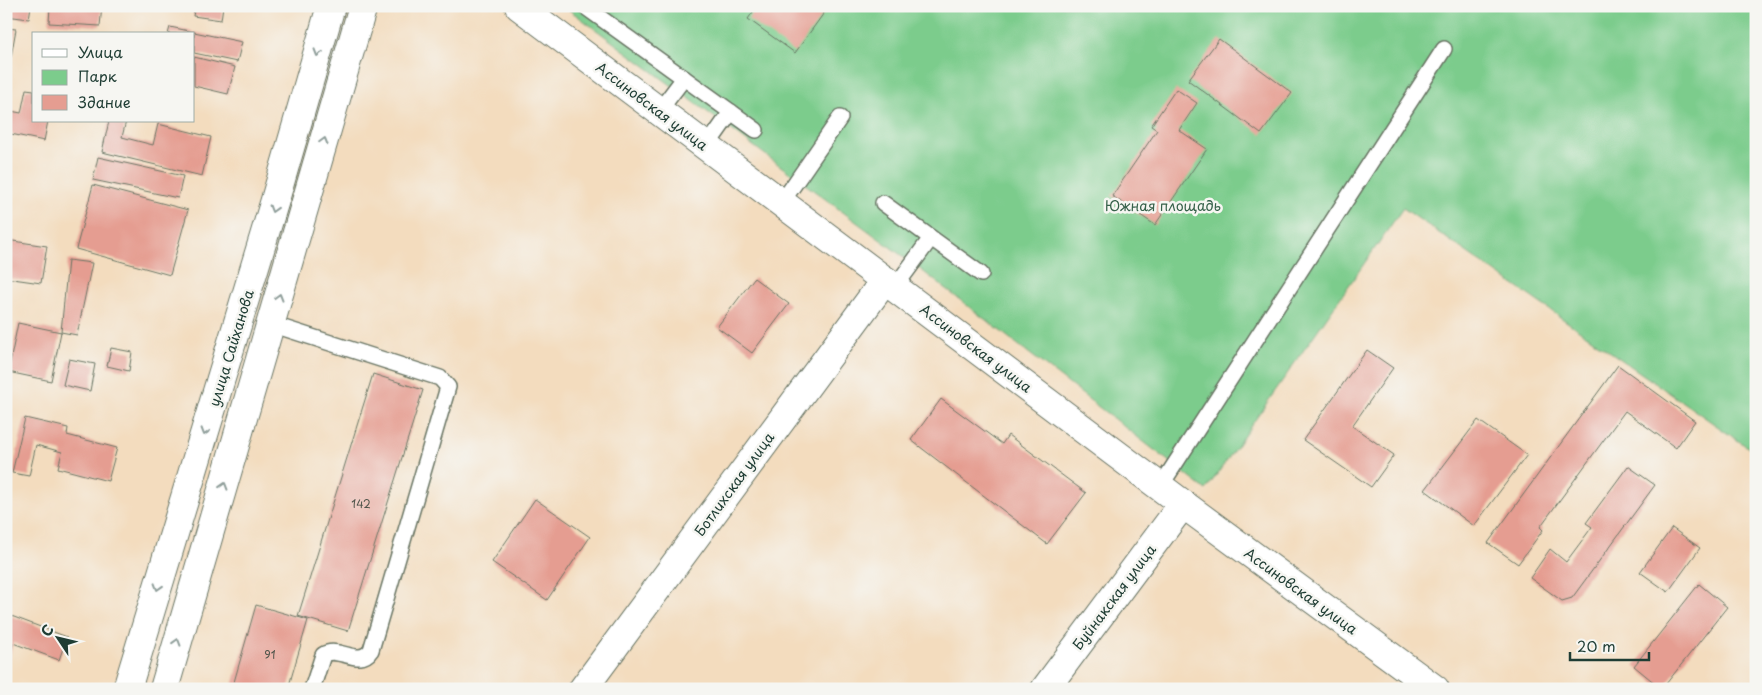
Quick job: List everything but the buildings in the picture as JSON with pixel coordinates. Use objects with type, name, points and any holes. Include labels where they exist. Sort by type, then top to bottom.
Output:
[{"type":"street","name":"улица Сайханова","points":[[127,689],[276,200],[331,6]]},
{"type":"street","points":[[164,689],[363,6]]},
{"type":"street","name":"Ассиновская улица","points":[[526,8],[659,111],[1160,487],[1435,689]]},
{"type":"street","name":"Ботлихская улица","points":[[583,689],[890,284]]},
{"type":"street","name":"Буйнакская улица","points":[[1045,689],[1183,504]]},
{"type":"lane","points":[[584,6],[756,130]]},
{"type":"lane","points":[[1160,487],[1444,49]]},
{"type":"lane","points":[[659,111],[684,78]]},
{"type":"lane","points":[[707,146],[731,112]]},
{"type":"lane","points":[[782,202],[840,118]]},
{"type":"lane","points":[[883,203],[981,274]]},
{"type":"lane","points":[[890,284],[931,238]]},
{"type":"lane","points":[[271,324],[440,378],[448,387],[371,650],[362,658],[335,652],[323,654],[312,689]]},
{"type":"green space","name":"Южная площадь","points":[[564,6],[1756,6],[1756,453],[1403,208],[1206,490],[920,269]]}]
